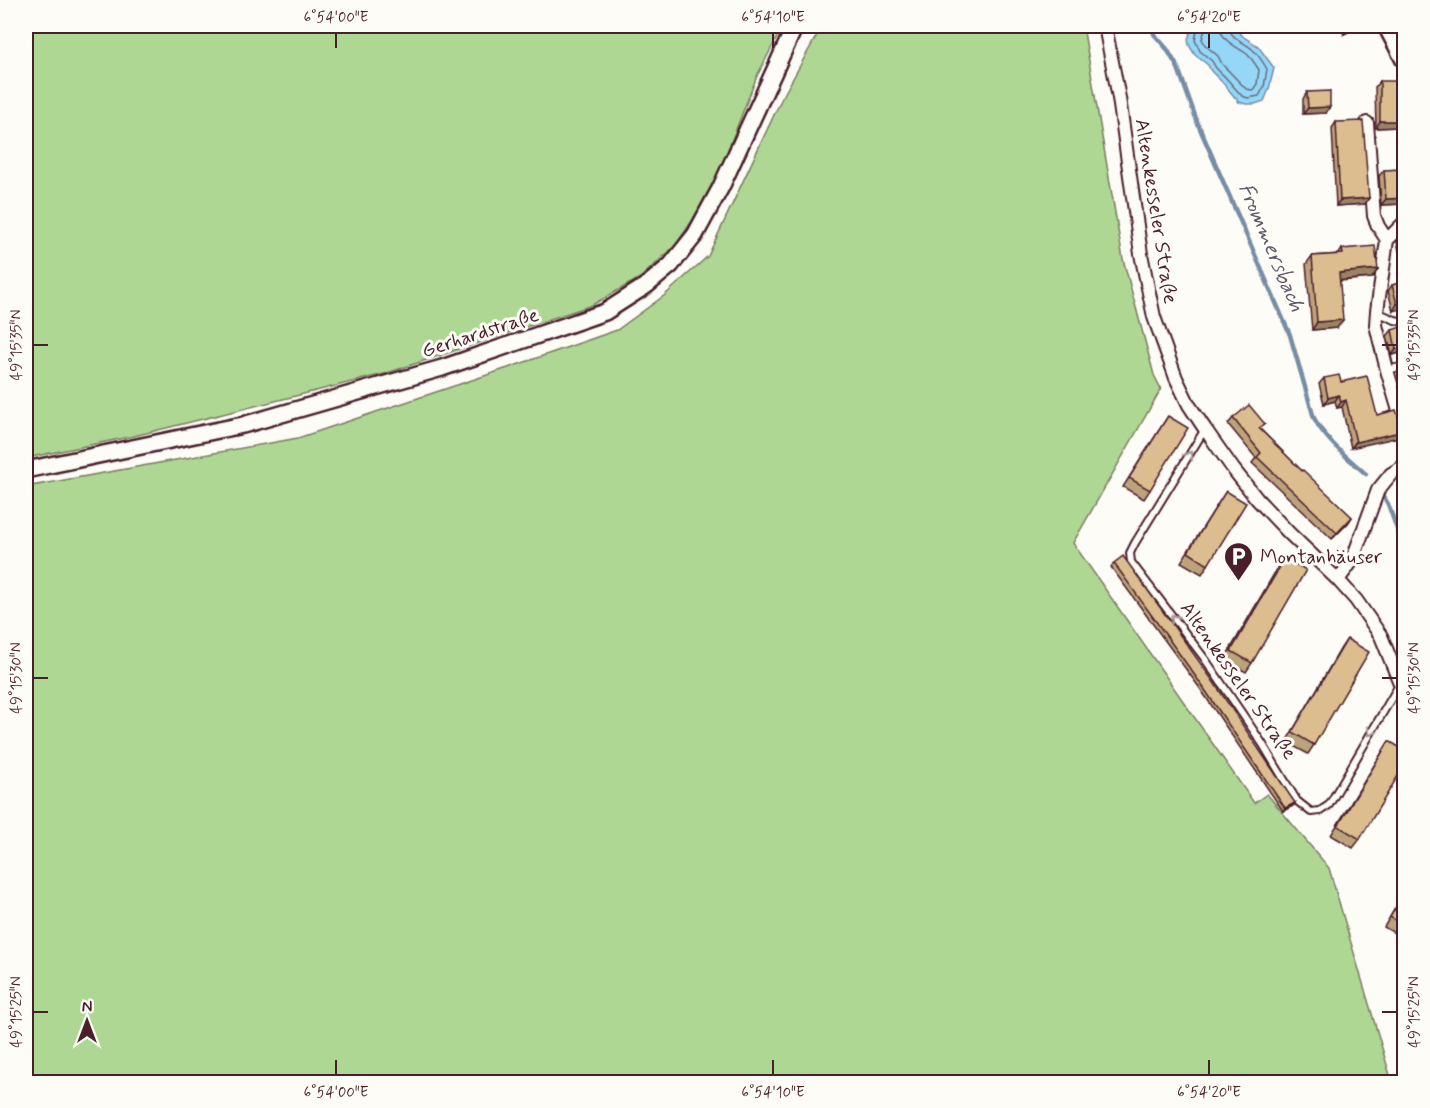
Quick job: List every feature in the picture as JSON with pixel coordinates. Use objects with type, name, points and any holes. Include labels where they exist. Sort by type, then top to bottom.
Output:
[{"type":"street","name":"Gerhardstraße","points":[[26,470],[243,425],[442,368],[605,312],[647,285],[671,265],[695,235],[721,187],[795,26]]},
{"type":"street","name":"Altenkesseler Straße","points":[[1105,26],[1119,98],[1141,254],[1154,317],[1176,378],[1189,405],[1205,429],[1257,499],[1356,600],[1381,636],[1402,687]]},
{"type":"street","points":[[1386,26],[1404,60]]},
{"type":"street","points":[[1367,123],[1374,216],[1387,240],[1376,325],[1404,428]]},
{"type":"street","points":[[1387,240],[1404,223]]},
{"type":"street","points":[[1338,580],[1352,561],[1377,490],[1391,474],[1404,466]]},
{"type":"lane","points":[[1377,311],[1404,322]]},
{"type":"lane","points":[[1387,370],[1404,366]]},
{"type":"lane","name":"Altenkesseler Straße","points":[[1205,429],[1135,543],[1130,553],[1131,562],[1205,659],[1262,743],[1297,801],[1311,812],[1320,811],[1329,805],[1402,687]]},
{"type":"green space","points":[[26,26],[783,26],[757,76],[720,170],[692,221],[675,246],[640,278],[592,305],[384,374],[134,436],[26,458]]},
{"type":"green space","points":[[822,26],[1083,26],[1123,259],[1154,375],[1161,389],[1073,543],[1254,803],[1267,794],[1329,868],[1392,1082],[26,1082],[26,487],[298,438],[617,330],[665,295],[708,256],[781,100]]},
{"type":"water","points":[[1193,26],[1228,26],[1258,46],[1274,68],[1264,101],[1255,104],[1239,102],[1208,65],[1195,55],[1188,39]]},
{"type":"building","points":[[1380,81],[1402,81],[1402,121],[1380,121]]},
{"type":"building","points":[[1330,91],[1330,107],[1308,108],[1307,92]]},
{"type":"building","points":[[1363,121],[1369,198],[1340,200],[1336,122]]},
{"type":"building","points":[[1404,126],[1404,151],[1403,151]]},
{"type":"building","points":[[1404,169],[1404,198],[1386,199],[1384,170]]},
{"type":"building","points":[[1375,246],[1378,269],[1339,273],[1343,320],[1317,322],[1312,256],[1343,254],[1342,249]]},
{"type":"building","points":[[1404,282],[1404,303],[1397,304],[1392,285]]},
{"type":"building","points":[[1404,326],[1404,347],[1396,349],[1392,330]]},
{"type":"building","points":[[1339,375],[1341,382],[1367,376],[1377,415],[1396,410],[1404,431],[1356,442],[1346,400],[1341,402],[1339,395],[1328,398],[1324,378]]},
{"type":"building","points":[[1249,405],[1265,424],[1259,428],[1352,517],[1337,533],[1257,457],[1261,453],[1233,418]]},
{"type":"building","points":[[1168,416],[1188,428],[1150,490],[1129,478]]},
{"type":"building","points":[[1226,491],[1246,503],[1208,565],[1188,552]]},
{"type":"building","points":[[1123,556],[1211,678],[1295,803],[1285,808],[1201,684],[1114,563]]},
{"type":"building","points":[[1285,558],[1306,570],[1252,663],[1231,651]]},
{"type":"building","points":[[1347,639],[1369,652],[1314,745],[1292,732]]},
{"type":"building","points":[[1389,741],[1404,750],[1404,766],[1360,839],[1338,826]]},
{"type":"building","points":[[1404,894],[1404,926],[1390,917]]},
{"type":"waterway","name":"Frommersbach","points":[[1152,26],[1154,34],[1167,49],[1178,68],[1198,124],[1290,335],[1314,418],[1331,441],[1366,474]]},
{"type":"waterway","name":"Frommersbach","points":[[1383,496],[1404,549]]},
{"type":"place","name":"Montanhäuser","points":[[1239,582]]}]
